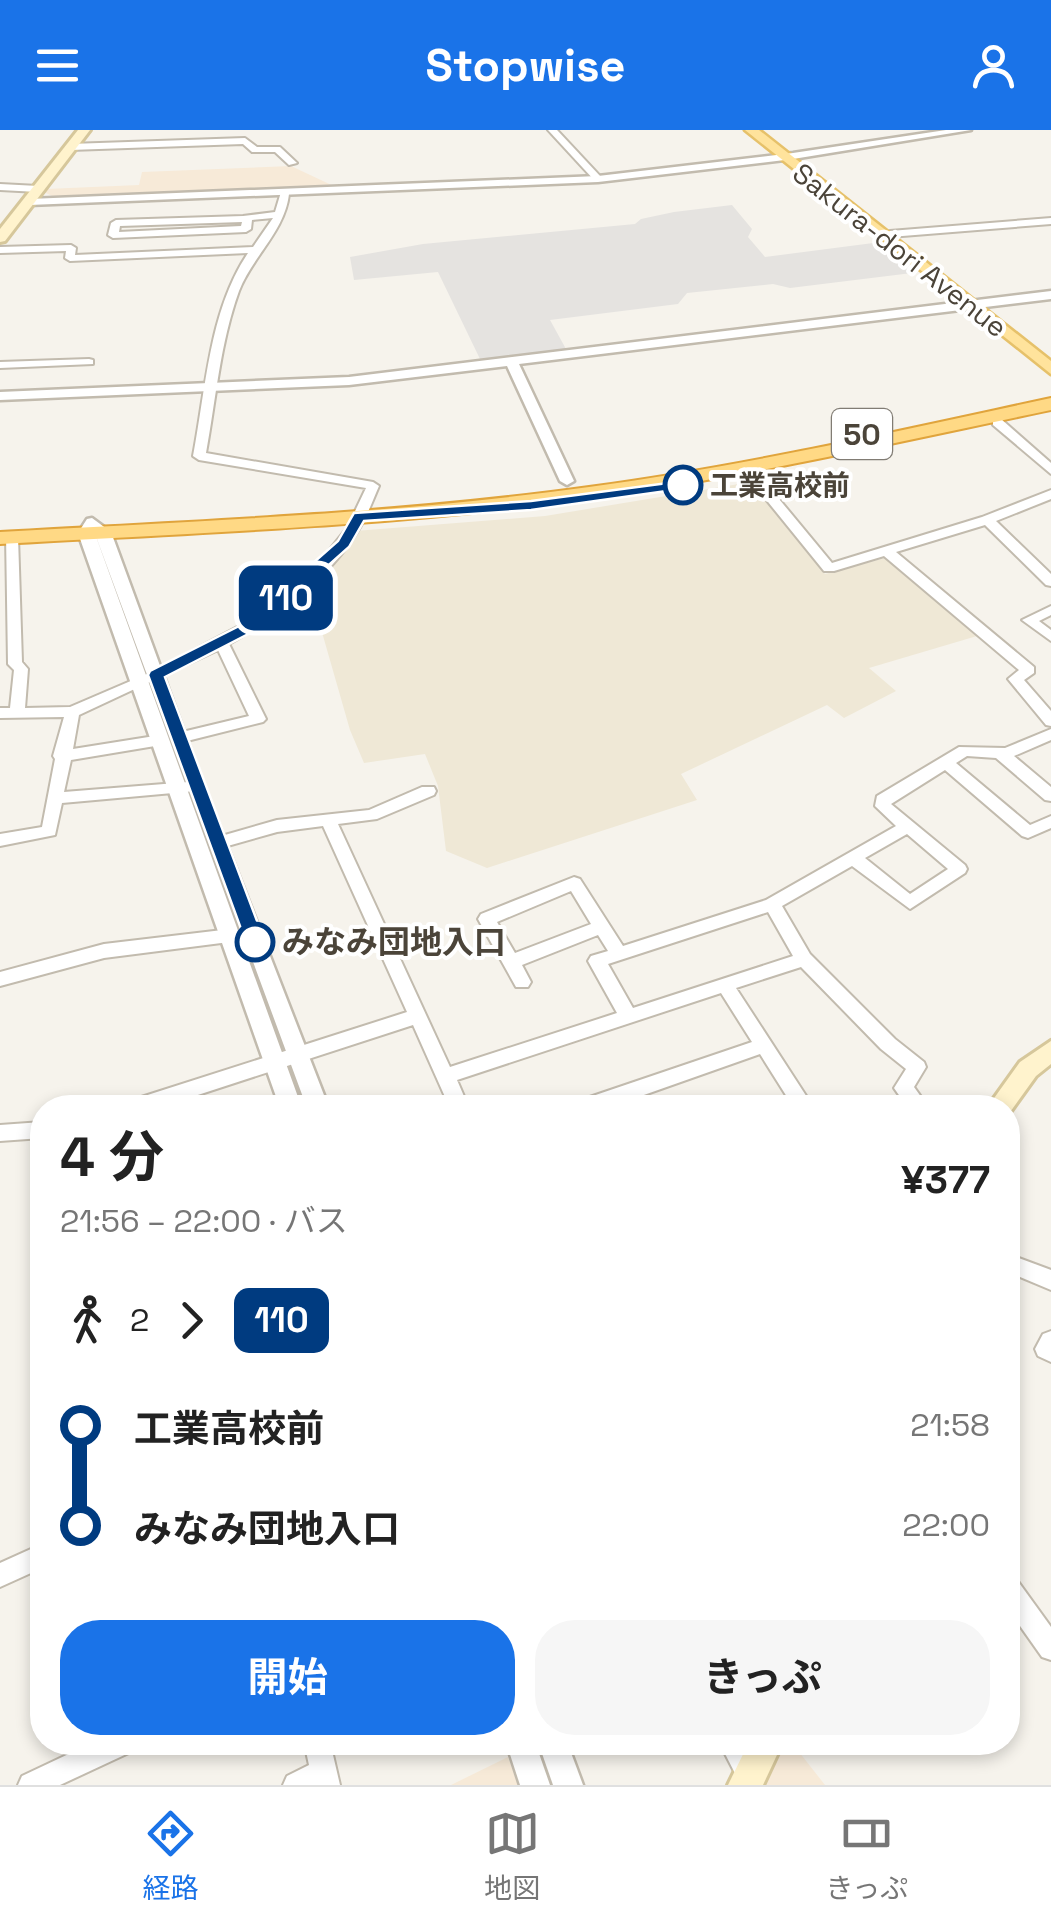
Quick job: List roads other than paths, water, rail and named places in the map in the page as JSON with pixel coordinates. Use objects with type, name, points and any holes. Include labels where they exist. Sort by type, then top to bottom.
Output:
[{"type":"highway","points":[[428,506],[670,466],[1051,393]]},
{"type":"highway","name":"50","points":[[676,476],[1051,393]]},
{"type":"highway","points":[[428,506],[593,499],[751,473],[1051,407]]},
{"type":"highway","name":"50","points":[[4,534],[428,506],[676,476],[1051,407]]},
{"type":"main road","points":[[0,238],[5,226],[29,202],[84,130]]},
{"type":"main road","name":"Sakura-dori Avenue","points":[[750,130],[890,234],[1051,369]]},
{"type":"main road","name":"Sakura-dori Avenue","points":[[762,130],[788,157],[976,304],[1051,357]]},
{"type":"main road","points":[[1009,1095],[1028,1069],[1051,1050]]},
{"type":"main road","points":[[747,1780],[760,1755]]},
{"type":"street","points":[[552,130],[598,180]]},
{"type":"street","points":[[29,202],[598,180],[966,130]]},
{"type":"street","points":[[70,147],[245,141],[254,150],[277,149],[292,163]]},
{"type":"street","points":[[0,188],[38,189]]},
{"type":"street","points":[[0,713],[72,712],[222,644],[304,583],[344,544],[373,486],[199,456],[212,388],[214,353],[241,272],[279,215],[284,194]]},
{"type":"street","points":[[247,220],[246,229],[114,235],[116,224],[247,220],[279,215]]},
{"type":"street","points":[[890,234],[1051,222]]},
{"type":"street","points":[[0,250],[71,248],[70,258],[254,250]]},
{"type":"street","points":[[0,396],[349,381],[1051,295]]},
{"type":"street","points":[[511,361],[567,481]]},
{"type":"street","points":[[0,365],[89,362]]},
{"type":"street","points":[[996,422],[1051,470]]},
{"type":"street","points":[[751,473],[830,568],[987,520],[1051,494]]},
{"type":"street","points":[[987,520],[1051,582]]},
{"type":"street","points":[[94,529],[170,739],[231,936],[286,1095]]},
{"type":"street","points":[[4,534],[15,664],[21,669],[17,710]]},
{"type":"street","points":[[884,550],[1029,670],[1015,679],[1051,722]]},
{"type":"street","points":[[1051,610],[1029,620],[1051,637]]},
{"type":"street","points":[[62,756],[170,739],[258,719],[222,644]]},
{"type":"street","points":[[0,840],[49,831],[72,712]]},
{"type":"street","points":[[854,858],[910,903],[960,868],[883,806],[883,800],[964,751],[1000,753],[1051,734]]},
{"type":"street","points":[[1000,753],[1051,796]]},
{"type":"street","points":[[947,763],[1028,832],[1051,822]]},
{"type":"street","points":[[55,798],[186,787]]},
{"type":"street","points":[[186,787],[217,843],[313,1095]]},
{"type":"street","points":[[217,843],[277,826],[371,816],[428,791]]},
{"type":"street","points":[[329,822],[454,1095]]},
{"type":"street","points":[[628,1016],[597,960],[772,904],[908,827]]},
{"type":"street","points":[[522,982],[486,919],[574,883],[618,952]]},
{"type":"street","points":[[772,904],[804,960],[888,1044],[917,1067],[903,1088],[909,1095]]},
{"type":"street","points":[[511,962],[602,927]]},
{"type":"street","points":[[0,979],[104,951],[231,936]]},
{"type":"street","points":[[445,1076],[804,960]]},
{"type":"street","points":[[725,984],[796,1095]]},
{"type":"street","points":[[177,1095],[418,1016]]},
{"type":"street","points":[[620,1095],[763,1046]]},
{"type":"street","points":[[0,1133],[30,1131]]},
{"type":"street","points":[[1020,1267],[1051,1280]]},
{"type":"street","points":[[1051,1341],[1046,1348],[1051,1352]]},
{"type":"street","points":[[0,1575],[30,1561]]},
{"type":"street","points":[[1020,1605],[1051,1648]]},
{"type":"street","points":[[31,1785],[76,1755]]},
{"type":"street","points":[[525,1755],[535,1785]]},
{"type":"street","points":[[557,1755],[568,1785]]},
{"type":"street","points":[[737,1755],[747,1780]]},
{"type":"street","points":[[296,1785],[326,1778]]},
{"type":"place","name":"工業高校前","points":[[683,485]]},
{"type":"place","name":"みなみ団地入口","points":[[255,942]]}]
